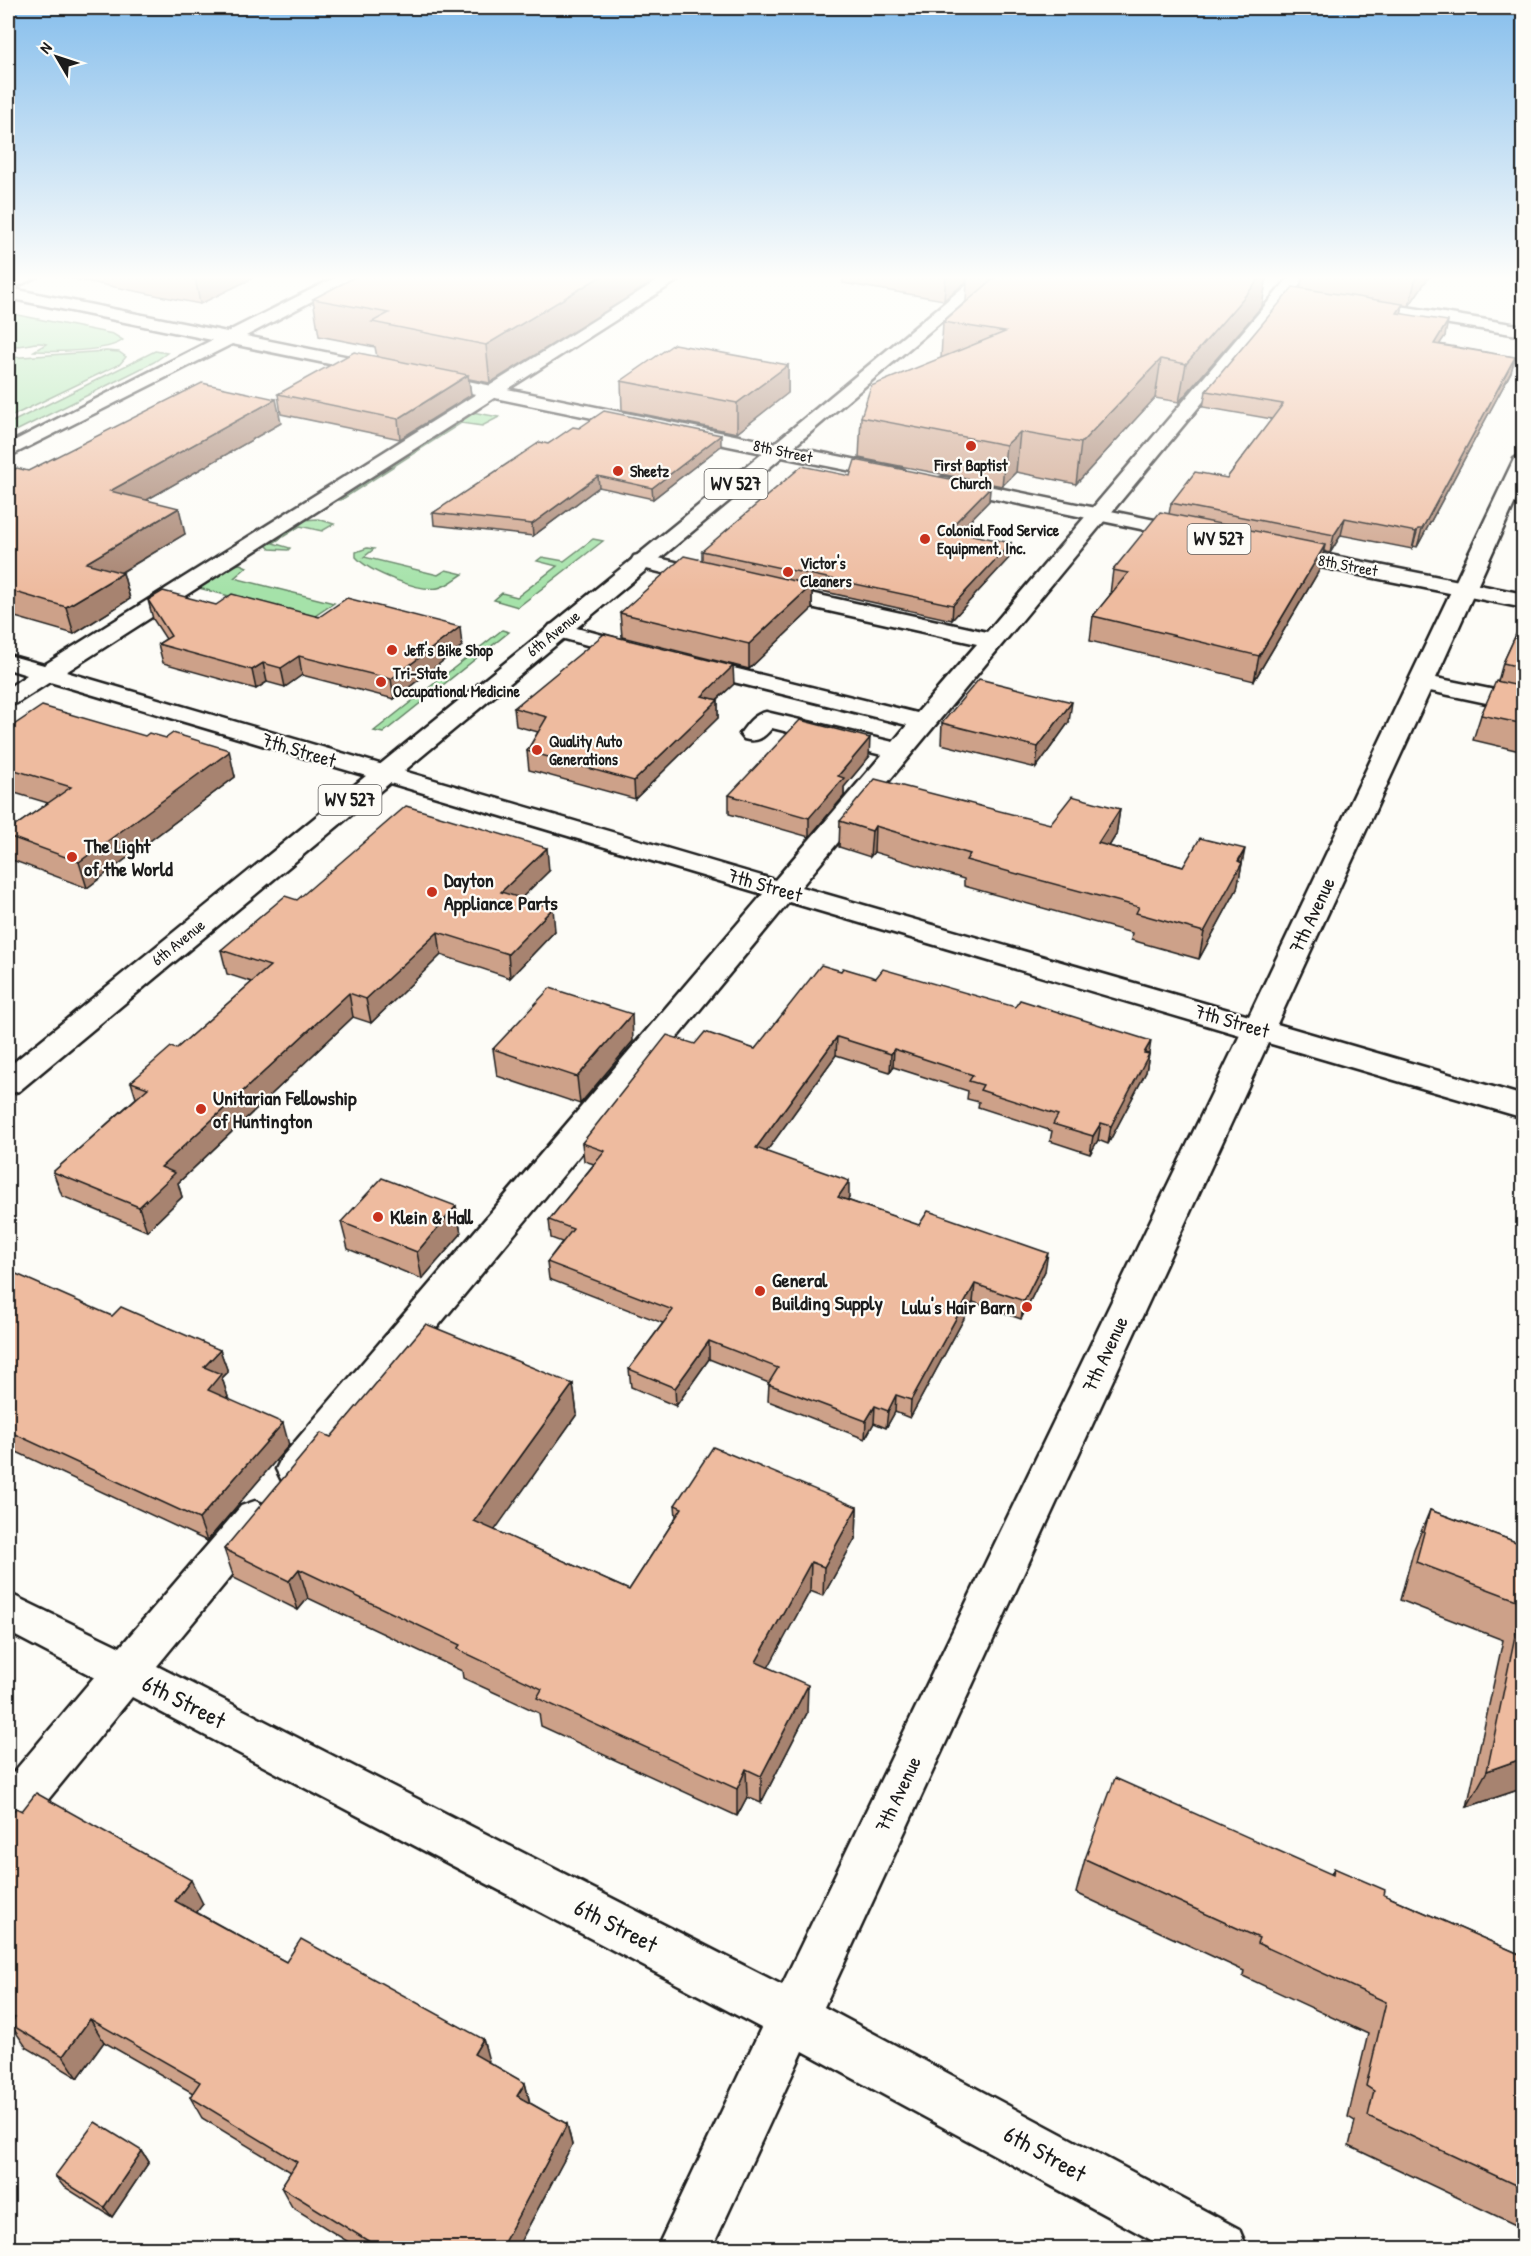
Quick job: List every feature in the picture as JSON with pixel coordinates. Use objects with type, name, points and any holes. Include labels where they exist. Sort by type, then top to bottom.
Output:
[{"type":"street","points":[[8,451],[146,380]]},
{"type":"street","name":"8th Street","points":[[433,380],[1212,538]]},
{"type":"street","points":[[8,698],[511,380]]},
{"type":"street","name":"6th Avenue","points":[[8,1083],[862,380]]},
{"type":"street","points":[[8,1813],[1211,380]]},
{"type":"street","name":"7th Avenue","points":[[684,2248],[1524,459]]},
{"type":"street","name":"8th Street","points":[[1259,547],[1524,601]]},
{"type":"street","points":[[642,561],[730,582]]},
{"type":"street","points":[[753,587],[992,640]]},
{"type":"street","points":[[558,630],[923,722]]},
{"type":"street","name":"7th Street","points":[[8,662],[381,774],[1524,1107]]},
{"type":"street","points":[[1421,682],[1524,704]]},
{"type":"street","points":[[753,734],[766,719],[898,751]]},
{"type":"street","name":"6th Street","points":[[8,1611],[793,2018],[1220,2248]]},
{"type":"green space","points":[[8,380],[86,380],[8,418]]},
{"type":"green space","points":[[96,380],[117,380],[8,435],[8,424]]},
{"type":"green space","points":[[472,412],[499,417],[482,426],[461,423],[341,500],[334,500]]},
{"type":"green space","points":[[318,519],[334,524],[322,531],[300,526],[273,543],[290,548],[288,550],[270,549],[266,545],[302,520]]},
{"type":"green space","points":[[593,539],[603,541],[518,607],[494,600],[502,593],[517,597],[557,566],[537,561],[542,557],[564,561]]},
{"type":"green space","points":[[367,548],[374,549],[364,557],[438,575],[446,570],[463,574],[438,588],[407,584],[362,563],[356,557],[356,552]]},
{"type":"green space","points":[[240,564],[247,567],[234,578],[334,603],[312,618],[195,587],[230,566]]},
{"type":"green space","points":[[502,630],[509,632],[383,733],[374,731]]},
{"type":"building","points":[[303,380],[460,380],[398,419],[278,394]]},
{"type":"building","points":[[622,380],[767,380],[737,403]]},
{"type":"building","points":[[885,380],[1141,380],[1081,443],[1020,432],[1006,445],[861,417],[871,386]]},
{"type":"building","points":[[1215,380],[1502,380],[1422,529],[1416,532],[1345,518],[1334,535],[1171,503],[1195,472],[1227,478],[1283,404],[1206,391]]},
{"type":"building","points":[[202,383],[276,399],[110,491],[179,508],[86,563],[123,573],[66,607],[8,590],[8,473],[17,468],[28,471]]},
{"type":"building","points":[[604,411],[721,435],[652,488],[598,476],[532,524],[433,513],[540,442],[548,444],[573,427],[579,428]]},
{"type":"building","points":[[855,460],[990,487],[948,530],[1011,543],[953,605],[702,551],[802,466],[850,476]]},
{"type":"building","points":[[1160,512],[1325,545],[1259,656],[1093,616],[1128,573],[1113,570]]},
{"type":"building","points":[[684,556],[812,585],[749,644],[620,613]]},
{"type":"building","points":[[163,591],[216,605],[232,594],[319,617],[347,598],[460,627],[391,679],[299,656],[281,668],[263,663],[252,670],[158,644],[171,636],[148,600]]},
{"type":"building","points":[[1524,617],[1524,668],[1503,663]]},
{"type":"building","points":[[604,634],[733,666],[702,696],[718,700],[634,781],[527,751],[547,717],[514,708]]},
{"type":"building","points":[[979,679],[1072,702],[1038,747],[942,723]]},
{"type":"building","points":[[1496,681],[1524,687],[1524,724],[1481,715]]},
{"type":"building","points":[[42,706],[145,736],[149,733],[166,738],[173,733],[229,750],[229,752],[79,862],[8,836],[8,831],[71,787],[8,768],[8,729]]},
{"type":"building","points":[[800,720],[870,738],[838,776],[844,778],[809,818],[729,795]]},
{"type":"building","points":[[875,779],[1050,824],[1072,796],[1120,809],[1098,843],[1183,867],[1200,838],[1245,849],[1238,861],[1242,863],[1204,932],[1136,913],[1139,907],[966,860],[970,854],[875,826],[872,831],[840,821]]},
{"type":"building","points":[[406,806],[547,848],[501,892],[553,908],[508,954],[438,932],[366,999],[349,993],[161,1167],[175,1173],[139,1207],[53,1172],[148,1088],[131,1082],[171,1047],[176,1049],[270,966],[221,950],[285,896],[297,900]]},
{"type":"building","points":[[821,965],[841,971],[843,968],[876,978],[883,969],[1015,1007],[1020,1000],[1151,1041],[1144,1053],[1149,1054],[1111,1126],[1101,1123],[1093,1136],[1053,1124],[1058,1115],[980,1090],[983,1085],[969,1081],[973,1075],[894,1049],[891,1054],[837,1037],[756,1148],[849,1181],[838,1197],[919,1225],[928,1211],[1048,1253],[1024,1301],[975,1284],[911,1400],[896,1395],[888,1411],[875,1406],[866,1421],[768,1384],[778,1368],[709,1341],[675,1388],[629,1369],[673,1310],[547,1262],[573,1229],[549,1220],[605,1151],[582,1143],[667,1035],[695,1044],[705,1032],[755,1049]]},
{"type":"building","points":[[550,988],[632,1014],[577,1077],[493,1049]]},
{"type":"building","points":[[382,1178],[456,1206],[417,1252],[341,1222]]},
{"type":"building","points":[[14,1273],[112,1316],[121,1307],[220,1350],[204,1367],[221,1374],[208,1390],[283,1423],[199,1519],[8,1431],[8,1279]]},
{"type":"building","points":[[426,1324],[573,1384],[474,1521],[629,1590],[682,1508],[675,1505],[713,1447],[857,1507],[824,1567],[811,1562],[756,1662],[808,1685],[761,1776],[746,1769],[737,1789],[537,1698],[542,1689],[457,1649],[460,1645],[299,1569],[289,1581],[224,1549],[321,1433],[331,1437]]},
{"type":"building","points":[[1430,1510],[1524,1545],[1524,1758],[1487,1771],[1522,1602],[1416,1562]]},
{"type":"building","points":[[1115,1778],[1333,1875],[1334,1868],[1385,1890],[1384,1895],[1524,1956],[1524,2189],[1368,2116],[1374,2091],[1366,2086],[1386,2002],[1257,1943],[1259,1938],[1085,1859]]},
{"type":"building","points":[[36,1793],[191,1880],[175,1901],[286,1962],[301,1939],[483,2039],[474,2054],[525,2083],[517,2096],[567,2124],[501,2248],[377,2248],[281,2187],[297,2162],[190,2097],[200,2082],[90,2019],[63,2056],[10,2024],[15,2018],[8,2014],[8,1818],[16,1808],[22,1811]]},
{"type":"building","points":[[95,2122],[142,2151],[104,2207],[55,2176]]},
{"type":"place","name":"First Baptist Church","points":[[971,446]]},
{"type":"place","name":"Sheetz","points":[[618,471]]},
{"type":"place","name":"Colonial Food Service Equipment, Inc.","points":[[925,539]]},
{"type":"place","name":"Victor's Cleaners","points":[[788,572]]},
{"type":"place","name":"Jeff's Bike Shop","points":[[392,650]]},
{"type":"place","name":"Tri-State Occupational Medicine","points":[[381,682]]},
{"type":"place","name":"Quality Auto Generations","points":[[537,750]]},
{"type":"place","name":"The Light of the World","points":[[72,857]]},
{"type":"place","name":"Dayton Appliance Parts","points":[[432,892]]},
{"type":"place","name":"Unitarian Fellowship of Huntington","points":[[201,1109]]},
{"type":"place","name":"Klein & Hall","points":[[378,1217]]},
{"type":"place","name":"General Building Supply","points":[[760,1291]]},
{"type":"place","name":"Lulu's Hair Barn","points":[[1027,1307]]}]
